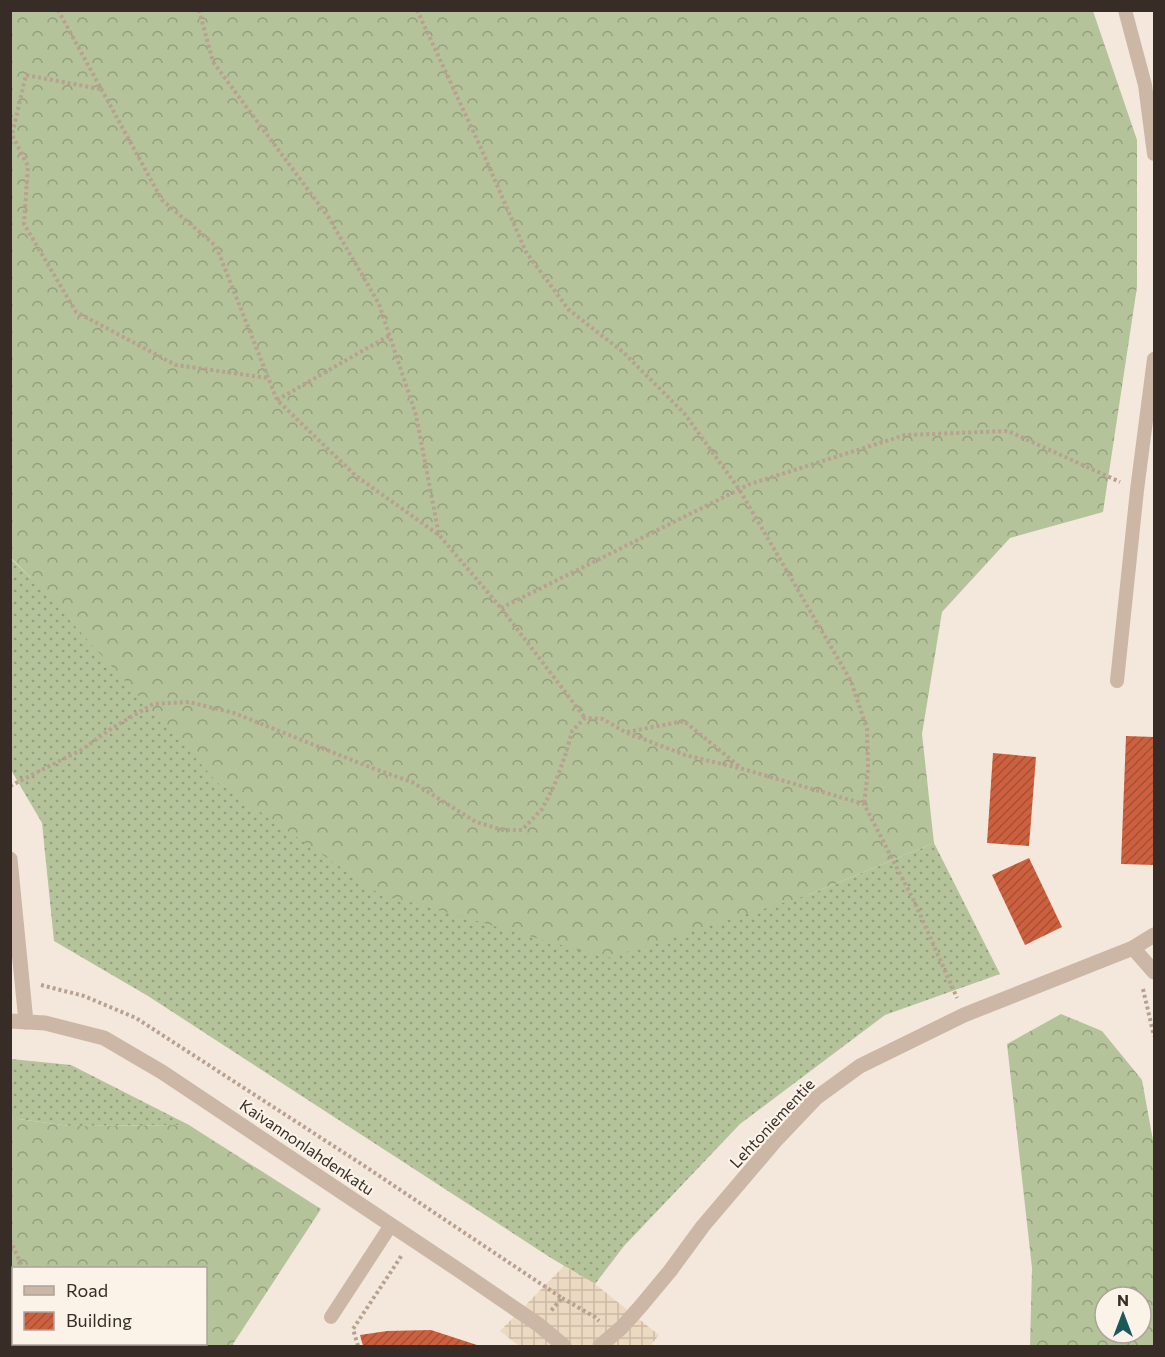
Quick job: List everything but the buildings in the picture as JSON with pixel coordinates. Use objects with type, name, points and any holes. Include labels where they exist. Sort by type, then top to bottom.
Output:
[{"type":"street","points":[[10,859],[22,985],[18,1022]]},
{"type":"street","name":"Lehtoniementie","points":[[600,1347],[640,1307],[703,1226],[777,1139],[816,1098],[860,1066],[964,1015],[1133,948],[1155,935]]},
{"type":"street","points":[[1133,948],[1155,972]]},
{"type":"street","name":"Kaivannonlahdenkatu","points":[[18,1022],[45,1023],[104,1038],[162,1072],[460,1270],[539,1325],[564,1347]]},
{"type":"lane","points":[[1125,10],[1145,85],[1155,154]]},
{"type":"lane","points":[[1117,681],[1137,490],[1155,359]]},
{"type":"lane","points":[[331,1317],[391,1225]]},
{"type":"path","points":[[58,10],[162,200],[216,246],[277,399],[356,476],[439,535],[501,608],[585,718],[603,719],[626,732],[685,755],[743,769],[864,804]]},
{"type":"path","points":[[199,10],[213,62],[329,219],[379,304],[416,415],[439,535]]},
{"type":"path","points":[[417,10],[526,252],[570,310],[623,351],[684,413],[739,489],[851,681],[867,729],[868,770],[864,804],[915,903],[964,1015]]},
{"type":"path","points":[[101,89],[26,75],[12,135],[28,166],[24,224],[76,312],[176,364],[269,378]]},
{"type":"path","points":[[277,399],[390,335]]},
{"type":"path","points":[[501,608],[750,484],[904,435],[1008,431],[1137,490]]},
{"type":"path","points":[[10,786],[83,749],[109,730],[153,704],[189,702],[234,713],[412,782],[476,822],[503,830],[522,830],[542,809],[554,786],[572,732],[585,718]]},
{"type":"path","points":[[626,732],[684,721],[743,769]]},
{"type":"path","points":[[1141,981],[1155,1036]]},
{"type":"path","points":[[22,985],[40,985],[84,996],[136,1018],[376,1173],[562,1298],[595,1317],[614,1334]]},
{"type":"path","points":[[10,1240],[22,1267]]},
{"type":"path","points":[[358,1347],[353,1329],[404,1251]]},
{"type":"path","points":[[539,1325],[562,1298]]},
{"type":"green space","points":[[10,11],[1093,11],[1137,140],[1137,287],[1103,512],[1010,538],[942,612],[922,734],[934,843],[808,895],[607,958],[378,893],[218,783],[11,558]]},
{"type":"green space","points":[[10,558],[31,578],[808,895],[934,843],[1000,974],[885,1015],[740,1124],[624,1246],[595,1284],[551,1258],[148,996],[54,941],[42,823],[11,770]]},
{"type":"green space","points":[[1061,1014],[1102,1031],[1142,1080],[1154,1146],[1154,1346],[1030,1346],[1032,1268],[1007,1044]]},
{"type":"green space","points":[[11,1059],[71,1065],[189,1125],[70,1126],[11,1118]]},
{"type":"green space","points":[[11,1118],[70,1126],[189,1125],[321,1209],[233,1344],[234,1346],[118,1345],[207,1345],[207,1267],[11,1267]]},
{"type":"shaded area","points":[[564,1266],[595,1284],[659,1335],[650,1346],[519,1346],[500,1331]]}]
